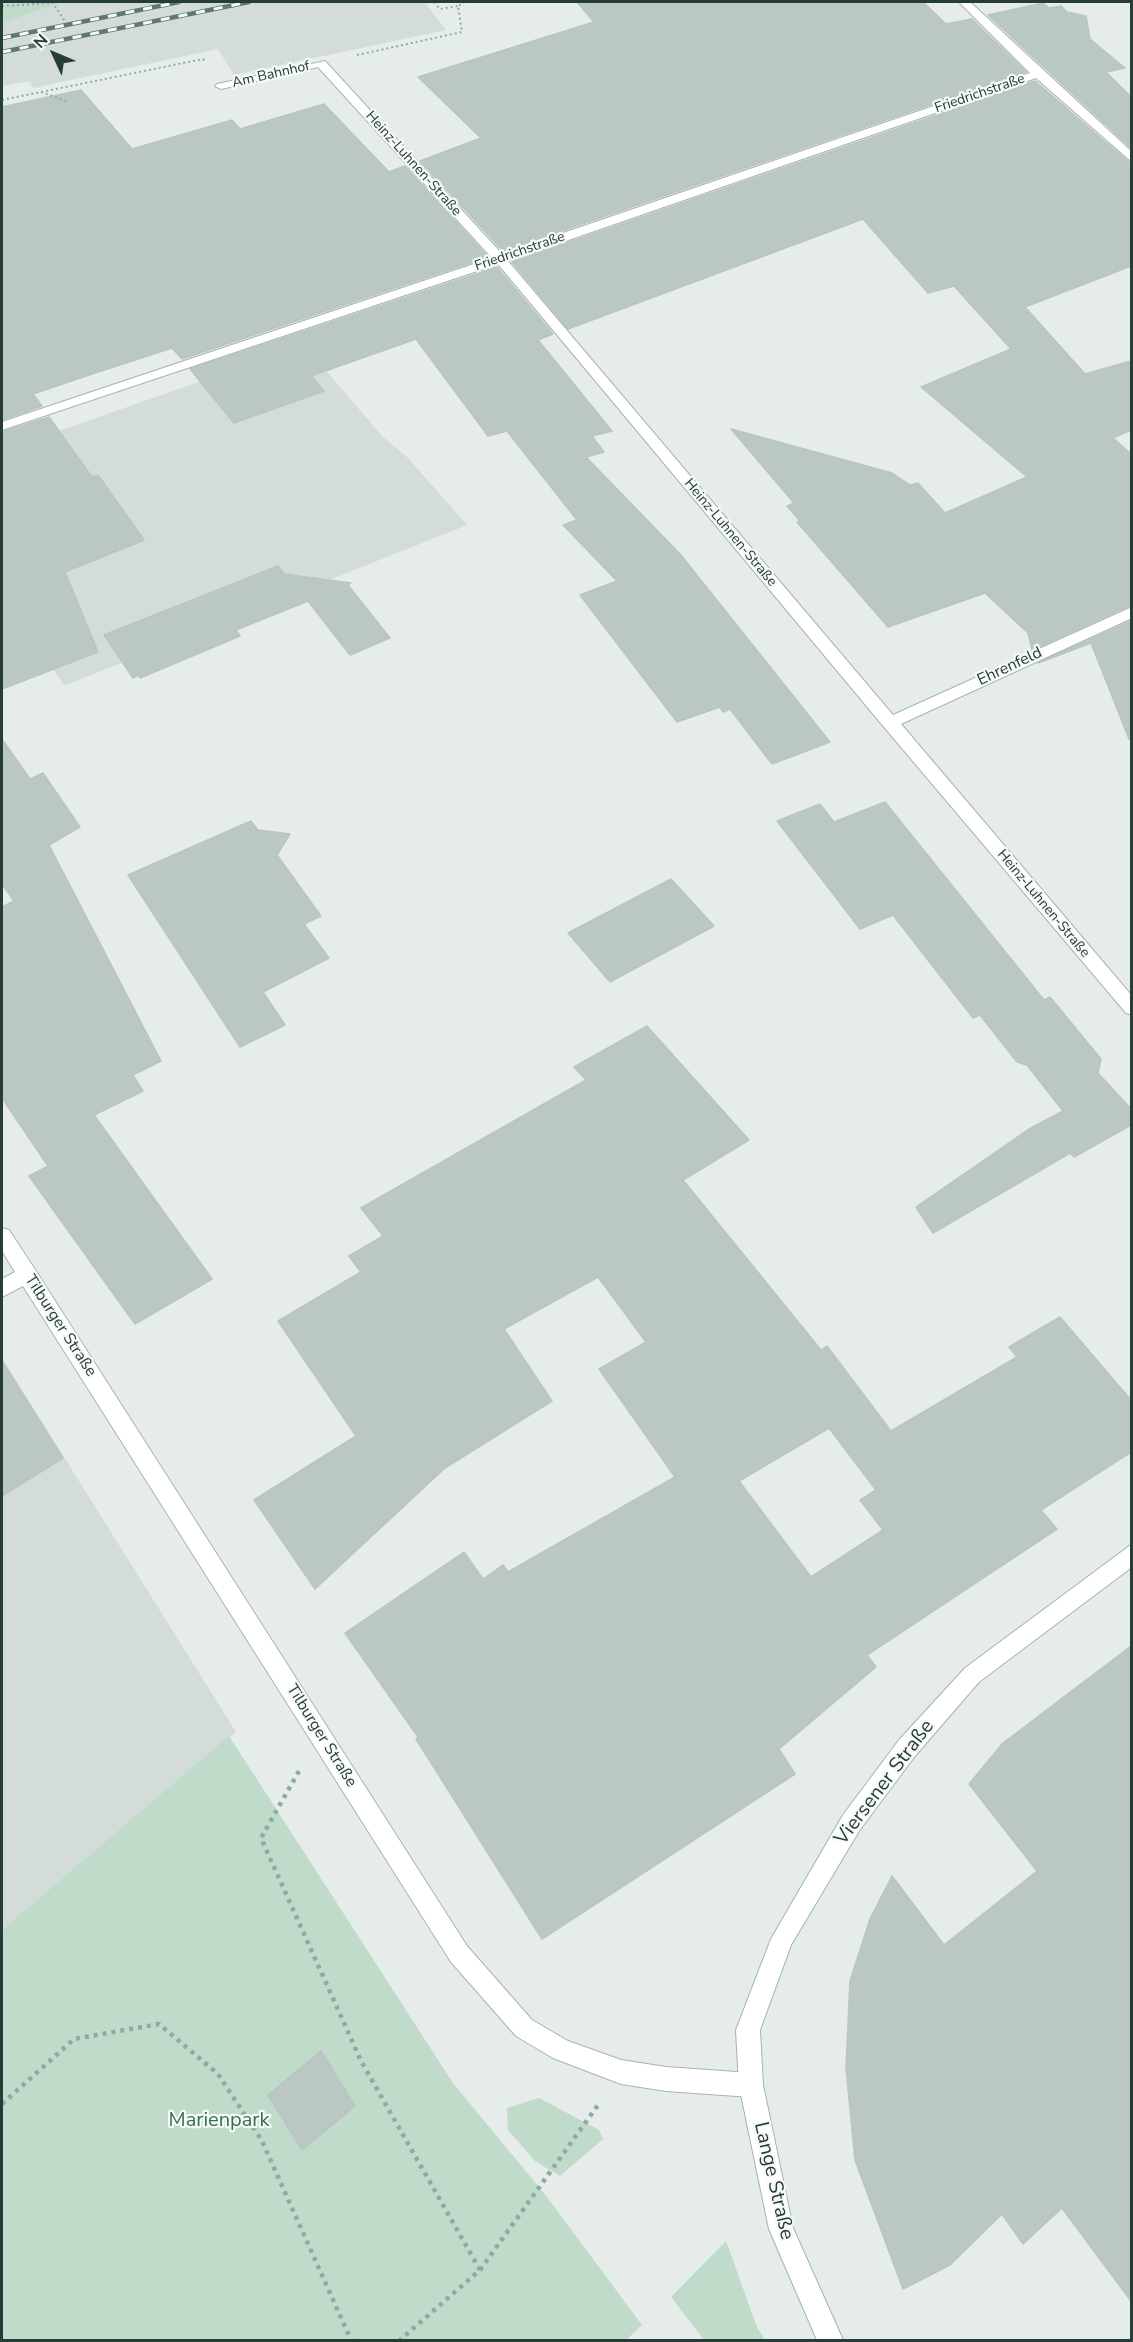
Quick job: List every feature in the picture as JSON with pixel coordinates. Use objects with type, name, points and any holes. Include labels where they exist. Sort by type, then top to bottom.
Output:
[{"type":"street","points":[[964,2],[1131,159]]},
{"type":"street","name":"Am Bahnhof","points":[[221,86],[321,63]]},
{"type":"street","name":"Heinz-Luhnen-Straße","points":[[321,63],[500,259],[1131,1008]]},
{"type":"street","name":"Friedrichstraße","points":[[2,426],[500,259],[1038,74]]},
{"type":"street","name":"Ehrenfeld","points":[[889,723],[1131,612]]},
{"type":"street","name":"Tilburger Straße","points":[[2,1236],[459,1954],[524,2028],[561,2050],[621,2072],[666,2079],[751,2085]]},
{"type":"street","points":[[2,1289],[27,1274]]},
{"type":"street","name":"Viersener Straße","points":[[751,2085],[748,2030],[782,1939],[851,1823],[908,1748],[972,1675],[1131,1554]]},
{"type":"street","name":"Lange Straße","points":[[751,2085],[781,2229],[830,2340]]},
{"type":"path","points":[[2,6],[52,2],[65,21]]},
{"type":"path","points":[[434,2],[440,9],[458,6],[465,2]]},
{"type":"path","points":[[448,2],[452,7]]},
{"type":"path","points":[[321,63],[462,32],[458,6]]},
{"type":"path","points":[[2,100],[203,59],[221,86]]},
{"type":"path","points":[[41,92],[69,102]]},
{"type":"path","points":[[320,1734],[261,1838],[361,2061],[480,2270]]},
{"type":"path","points":[[2,2104],[74,2039],[159,2024],[218,2074],[262,2141],[351,2340]]},
{"type":"path","points":[[400,2340],[480,2270],[621,2072]]},
{"type":"shaded area","points":[[64,2],[435,2],[426,4],[446,30],[234,75],[218,49],[33,88],[30,81],[2,86],[2,23]]},
{"type":"shaded area","points":[[304,345],[382,436],[407,457],[467,525],[64,686],[27,626],[2,635],[2,451]]},
{"type":"shaded area","points":[[2,1358],[236,1732],[2,1930]]},
{"type":"green space","points":[[2,2],[64,2],[2,23]]},
{"type":"green space","name":"Marienpark","points":[[229,1736],[453,2083],[547,2197],[642,2325],[626,2340],[2,2340],[2,1930]]},
{"type":"green space","points":[[539,2098],[599,2130],[603,2139],[560,2176],[535,2161],[508,2130],[507,2108]]},
{"type":"green space","points":[[726,2241],[757,2327],[765,2340],[704,2340],[671,2297]]},
{"type":"building","points":[[577,2],[923,2],[946,24],[972,19],[1026,72],[503,251],[420,161],[481,138],[418,77],[594,22]]},
{"type":"building","points":[[1043,3],[1049,8],[1061,6],[1067,12],[1086,16],[1090,39],[1125,68],[1106,72],[1131,97],[1131,148],[988,15]]},
{"type":"building","points":[[1035,81],[1131,164],[1131,266],[1025,307],[1085,374],[1131,361],[1131,430],[1113,438],[1131,454],[1131,605],[1032,650],[1028,633],[985,593],[888,627],[797,522],[800,521],[787,506],[794,503],[731,429],[892,473],[910,485],[918,483],[945,513],[1027,477],[921,387],[1011,349],[954,286],[928,293],[863,219],[568,329],[512,262]]},
{"type":"building","points":[[81,90],[132,149],[232,120],[240,129],[324,104],[389,172],[405,166],[488,257],[182,359],[172,348],[95,373],[33,394],[42,406],[2,420],[2,107]]},
{"type":"building","points":[[497,267],[553,334],[538,340],[612,431],[592,436],[604,452],[586,457],[680,554],[830,742],[772,764],[730,709],[723,712],[720,707],[677,722],[580,595],[617,581],[563,525],[577,520],[507,431],[488,436],[416,339],[311,376],[324,391],[234,423],[190,369]]},
{"type":"building","points":[[49,417],[92,477],[98,475],[144,540],[65,572],[98,652],[2,689],[2,432]]},
{"type":"building","points":[[278,566],[284,574],[351,583],[348,585],[390,638],[350,655],[308,601],[236,630],[240,636],[140,678],[139,675],[133,678],[104,635]]},
{"type":"building","points":[[1131,621],[1131,739],[1129,739],[1091,643],[1038,663]]},
{"type":"building","points":[[2,739],[30,779],[43,773],[80,827],[49,845],[161,1061],[133,1075],[143,1091],[94,1115],[212,1279],[135,1324],[29,1176],[48,1166],[2,1098],[2,907],[14,901],[2,884]]},
{"type":"building","points":[[885,802],[1044,1000],[1050,997],[1101,1059],[1098,1073],[1131,1109],[1131,1125],[1074,1157],[1070,1153],[933,1233],[916,1207],[1029,1129],[1063,1111],[1027,1065],[1017,1062],[980,1015],[973,1018],[893,915],[860,929],[777,821],[820,804],[834,822]]},
{"type":"building","points":[[251,821],[258,830],[290,834],[277,855],[321,916],[304,924],[329,958],[263,992],[285,1025],[240,1047],[128,875]]},
{"type":"building","points":[[671,879],[714,926],[610,982],[568,933]]},
{"type":"building","points":[[647,1026],[749,1140],[683,1180],[821,1350],[827,1346],[891,1431],[1017,1357],[1009,1347],[1060,1317],[1131,1400],[1131,1452],[1041,1510],[1057,1529],[867,1655],[876,1667],[779,1749],[795,1774],[542,1939],[416,1739],[418,1737],[345,1633],[464,1552],[483,1579],[503,1565],[508,1572],[675,1477],[599,1369],[646,1342],[598,1277],[504,1329],[552,1401],[445,1468],[315,1589],[254,1500],[356,1436],[278,1321],[361,1272],[349,1256],[383,1236],[361,1208],[586,1080],[574,1067]],"holes":[[[829,1428],[876,1490],[860,1500],[883,1530],[811,1577],[739,1481]]]},
{"type":"building","points":[[2,1361],[63,1458],[2,1496]]},
{"type":"building","points":[[1131,1646],[1131,2301],[1062,2208],[1023,2244],[1002,2214],[950,2265],[903,2289],[855,2160],[846,2068],[850,1981],[870,1919],[892,1876],[944,1945],[1037,1871],[969,1784],[1003,1743]]},
{"type":"building","points":[[321,2051],[355,2106],[302,2150],[268,2095]]},
{"type":"railway","points":[[2,38],[179,2]]},
{"type":"railway","points":[[2,52],[249,2]]}]
